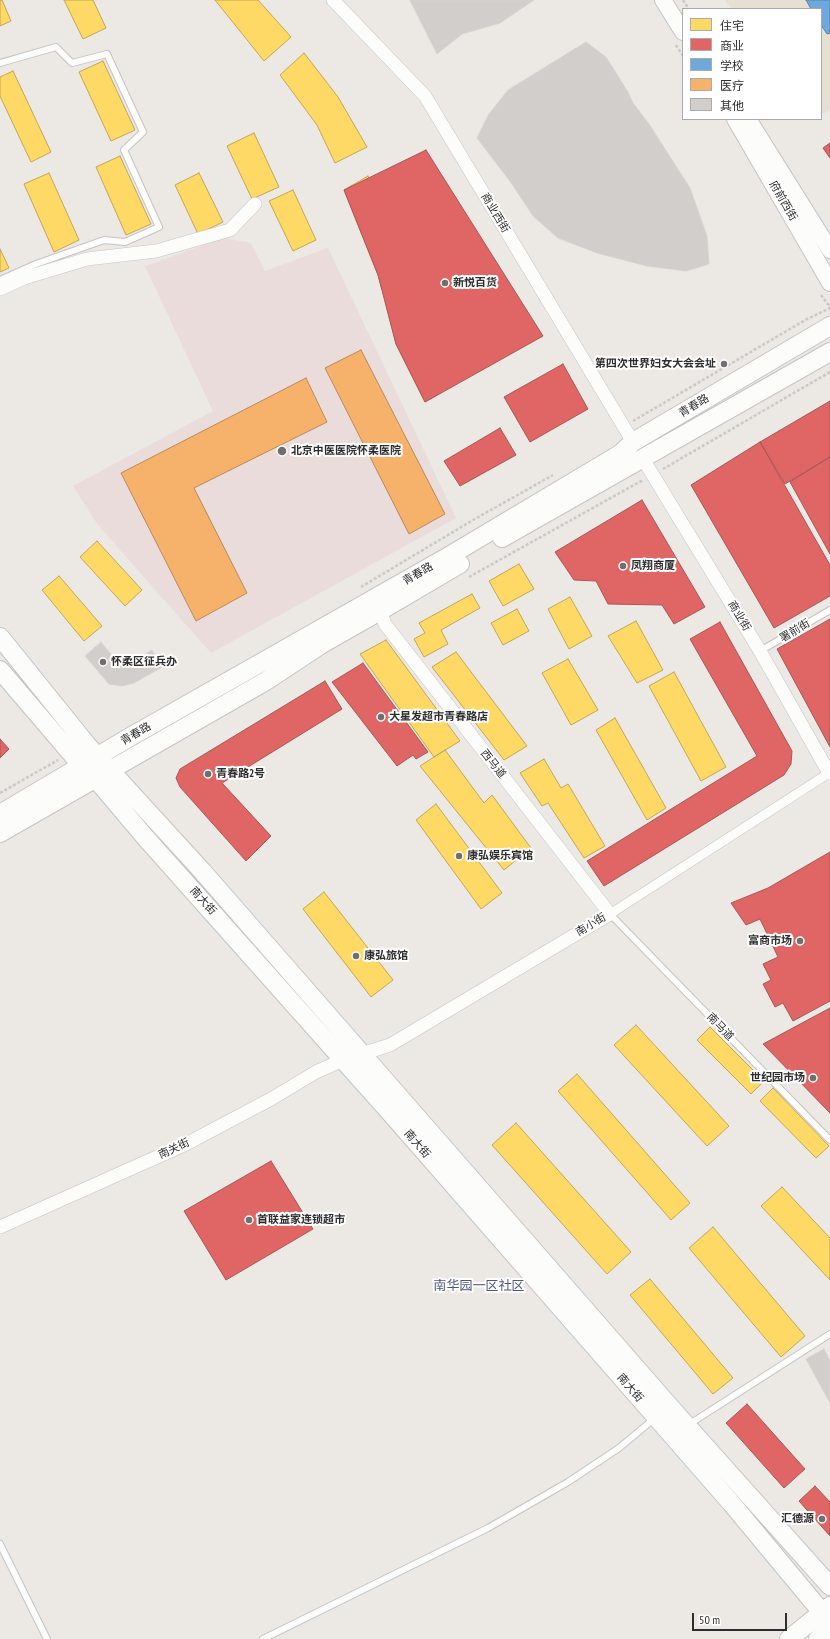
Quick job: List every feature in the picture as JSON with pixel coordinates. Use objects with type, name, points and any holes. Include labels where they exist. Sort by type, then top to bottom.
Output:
[{"type":"main road","name":"青春路","points":[[0,814],[76,759],[98,756],[442,560],[620,454],[634,442],[830,326]]},
{"type":"main road","name":"青春路","points":[[0,833],[266,680],[322,644],[508,535],[830,352]]},
{"type":"main road","name":"南大街","points":[[0,637],[87,745],[98,756],[104,774],[343,1060],[827,1613]]},
{"type":"main road","name":"南大街","points":[[0,670],[76,759],[104,774],[363,1054],[687,1426],[830,1586]]},
{"type":"main road","points":[[789,1639],[827,1613]]},
{"type":"main road","points":[[818,1639],[830,1629]]},
{"type":"street","name":"商业西街","points":[[334,0],[425,96],[634,442]]},
{"type":"street","points":[[663,0],[682,30]]},
{"type":"street","points":[[674,0],[682,13]]},
{"type":"street","name":"府前西街","points":[[736,120],[830,283]]},
{"type":"street","name":"府前西街","points":[[749,120],[830,250]]},
{"type":"street","points":[[0,289],[24,278],[87,259],[156,251],[230,230],[255,204]]},
{"type":"street","name":"商业街","points":[[643,459],[760,651],[830,773]]},
{"type":"street","name":"西马道","points":[[380,611],[385,624],[610,914]]},
{"type":"street","name":"南小街","points":[[343,1060],[390,1045],[610,914],[830,773]]},
{"type":"street","name":"南关街","points":[[0,1227],[186,1144],[271,1099],[316,1072],[343,1060]]},
{"type":"lane","points":[[0,63],[56,47],[72,63],[107,54],[143,132],[124,150],[159,227],[125,242],[104,240],[36,264],[0,280]]},
{"type":"lane","name":"署前街","points":[[760,651],[830,610]]},
{"type":"lane","name":"南马道","points":[[610,914],[830,1140]]},
{"type":"lane","points":[[687,1426],[830,1334]]},
{"type":"lane","points":[[263,1639],[495,1524],[575,1478],[619,1448],[656,1417]]},
{"type":"lane","points":[[0,1544],[48,1639]]},
{"type":"path","name":"青春路","points":[[624,427],[807,319],[830,308]]},
{"type":"path","points":[[467,578],[652,475],[830,372]]},
{"type":"path","name":"青春路","points":[[358,589],[473,520],[560,471]]},
{"type":"path","points":[[0,792],[49,764],[76,759]]},
{"type":"shaded area","points":[[725,0],[830,0],[830,110],[822,114],[822,8],[730,8]]},
{"type":"shaded area","name":"北京中医医院怀柔医院","points":[[224,238],[251,243],[265,271],[328,248],[456,518],[211,653],[98,525],[73,486],[213,411],[145,266]]},
{"type":"building: 住宅","points":[[0,0],[2,0],[11,21],[0,26]]},
{"type":"building: 住宅","points":[[64,0],[93,0],[106,28],[83,39]]},
{"type":"building: 住宅","points":[[215,0],[258,0],[291,37],[264,61]]},
{"type":"building: 住宅","points":[[304,53],[338,97],[367,147],[335,163],[317,125],[280,75]]},
{"type":"building: 住宅","points":[[103,61],[135,130],[111,141],[79,72]]},
{"type":"building: 住宅","points":[[13,71],[51,152],[31,162],[0,96],[0,77]]},
{"type":"building: 住宅","points":[[254,133],[279,187],[252,199],[227,146]]},
{"type":"building: 住宅","points":[[120,156],[151,224],[126,235],[96,167]]},
{"type":"building: 住宅","points":[[49,173],[79,240],[54,252],[24,184]]},
{"type":"building: 住宅","points":[[199,173],[223,222],[198,234],[175,185]]},
{"type":"building: 住宅","points":[[368,176],[403,264],[404,285],[382,290],[378,275],[344,190]]},
{"type":"building: 住宅","points":[[293,190],[316,240],[293,251],[269,201]]},
{"type":"building: 住宅","points":[[0,249],[9,268],[0,272]]},
{"type":"building: 住宅","points":[[405,301],[414,337],[442,392],[425,402],[396,344],[386,305]]},
{"type":"building: 住宅","points":[[97,541],[142,590],[125,606],[80,557]]},
{"type":"building: 住宅","points":[[519,564],[534,589],[503,606],[489,581]]},
{"type":"building: 住宅","points":[[59,576],[102,626],[84,641],[42,590]]},
{"type":"building: 住宅","points":[[472,594],[480,608],[441,630],[448,644],[424,657],[414,639],[425,633],[419,623]]},
{"type":"building: 住宅","points":[[570,597],[592,636],[569,649],[548,609]]},
{"type":"building: 住宅","points":[[517,609],[529,631],[503,645],[491,623]]},
{"type":"building: 住宅","points":[[636,621],[663,670],[637,683],[608,636]]},
{"type":"building: 住宅","points":[[386,640],[460,741],[434,757],[360,654]]},
{"type":"building: 住宅","points":[[456,652],[527,746],[504,760],[432,667]]},
{"type":"building: 住宅","points":[[568,659],[598,710],[571,725],[542,673]]},
{"type":"building: 住宅","points":[[674,672],[726,767],[701,781],[649,686]]},
{"type":"building: 住宅","points":[[615,718],[666,808],[647,820],[596,730]]},
{"type":"building: 住宅","points":[[445,750],[484,803],[492,795],[531,848],[504,870],[420,766]]},
{"type":"building: 住宅","points":[[544,759],[561,788],[568,784],[605,846],[584,858],[548,803],[542,806],[520,773]]},
{"type":"building: 住宅","name":"康弘娱乐宾馆","points":[[436,804],[502,893],[481,909],[416,820]]},
{"type":"building: 住宅","name":"康弘旅馆","points":[[324,892],[393,980],[371,997],[303,909]]},
{"type":"building: 住宅","points":[[636,1025],[729,1126],[707,1146],[614,1045]]},
{"type":"building: 住宅","points":[[710,1027],[764,1081],[751,1094],[697,1040]]},
{"type":"building: 住宅","points":[[577,1074],[690,1203],[671,1220],[558,1091]]},
{"type":"building: 住宅","points":[[773,1088],[829,1146],[816,1158],[760,1101]]},
{"type":"building: 住宅","points":[[516,1123],[631,1252],[607,1274],[492,1145]]},
{"type":"building: 住宅","points":[[782,1187],[830,1238],[830,1280],[761,1206]]},
{"type":"building: 住宅","points":[[713,1227],[805,1336],[781,1357],[689,1248]]},
{"type":"building: 住宅","points":[[650,1279],[733,1378],[713,1394],[630,1295]]},
{"type":"building: 商业","points":[[830,143],[830,158],[823,148]]},
{"type":"building: 商业","name":"新悦百货","points":[[426,150],[543,336],[425,402],[396,344],[378,275],[344,190]]},
{"type":"building: 商业","points":[[563,364],[588,409],[530,442],[504,397]]},
{"type":"building: 商业","points":[[830,401],[830,457],[785,484],[760,442]]},
{"type":"building: 商业","points":[[500,428],[516,455],[460,486],[444,461]]},
{"type":"building: 商业","points":[[760,442],[830,565],[830,596],[774,628],[691,485]]},
{"type":"building: 商业","points":[[830,457],[830,554],[790,482]]},
{"type":"building: 商业","name":"凤翔商厦","points":[[642,500],[705,607],[674,624],[662,605],[608,604],[596,581],[574,580],[555,552]]},
{"type":"building: 商业","points":[[830,619],[830,747],[777,649]]},
{"type":"building: 商业","points":[[720,622],[792,751],[791,764],[784,775],[604,886],[587,861],[757,756],[690,639]]},
{"type":"building: 商业","name":"大星发超市青春路店","points":[[363,663],[428,752],[416,759],[413,755],[397,766],[332,682]]},
{"type":"building: 商业","name":"青春路2号","points":[[325,681],[342,709],[222,783],[271,836],[246,861],[180,787],[176,778],[180,769]]},
{"type":"building: 商业","points":[[0,739],[9,749],[0,758]]},
{"type":"building: 商业","name":"富商市场","points":[[830,852],[830,1001],[793,1021],[783,1003],[775,1007],[763,984],[771,980],[763,964],[778,957],[760,919],[746,925],[731,903],[768,888]]},
{"type":"building: 商业","name":"世纪园市场","points":[[830,1008],[830,1113],[763,1044]]},
{"type":"building: 商业","name":"首联益家连锁超市","points":[[271,1161],[313,1229],[226,1280],[184,1211]]},
{"type":"building: 商业","points":[[747,1404],[805,1469],[784,1488],[726,1423]]},
{"type":"building: 商业","name":"汇德源","points":[[815,1486],[830,1502],[830,1536],[799,1501]]},
{"type":"building: 学校","points":[[806,0],[830,0],[830,33],[827,34],[822,26],[822,8],[810,8]]},
{"type":"building: 医疗","points":[[361,350],[445,514],[409,534],[325,368]]},
{"type":"building: 医疗","points":[[306,378],[327,422],[194,488],[247,593],[196,621],[121,473]]},
{"type":"building: 其他","points":[[410,0],[534,0],[500,23],[462,34],[437,54]]},
{"type":"building: 其他","points":[[586,42],[606,57],[628,92],[633,103],[649,124],[690,188],[707,236],[709,264],[686,271],[647,266],[597,253],[558,238],[533,216],[512,184],[477,138],[489,114],[508,90]]},
{"type":"building: 其他","name":"怀柔区征兵办","points":[[101,642],[122,668],[152,650],[162,667],[134,683],[122,686],[109,684],[85,656]]},
{"type":"building: 其他","points":[[824,1349],[830,1361],[830,1403],[806,1359]]},
{"type":"place","name":"新悦百货","points":[[445,283]]},
{"type":"place","name":"第四次世界妇女大会会址","points":[[724,364]]},
{"type":"place","name":"北京中医医院怀柔医院","points":[[282,451]]},
{"type":"place","name":"凤翔商厦","points":[[623,566]]},
{"type":"place","name":"怀柔区征兵办","points":[[103,662]]},
{"type":"place","name":"大星发超市青春路店","points":[[381,717]]},
{"type":"place","name":"青春路2号","points":[[208,774]]},
{"type":"place","name":"康弘娱乐宾馆","points":[[459,856]]},
{"type":"place","name":"富商市场","points":[[800,941]]},
{"type":"place","name":"康弘旅馆","points":[[356,956]]},
{"type":"place","name":"世纪园市场","points":[[813,1078]]},
{"type":"place","name":"首联益家连锁超市","points":[[249,1220]]},
{"type":"place","name":"汇德源","points":[[822,1519]]},
{"type":"district","name":"南华园一区社区","points":[[479,1286]]}]
